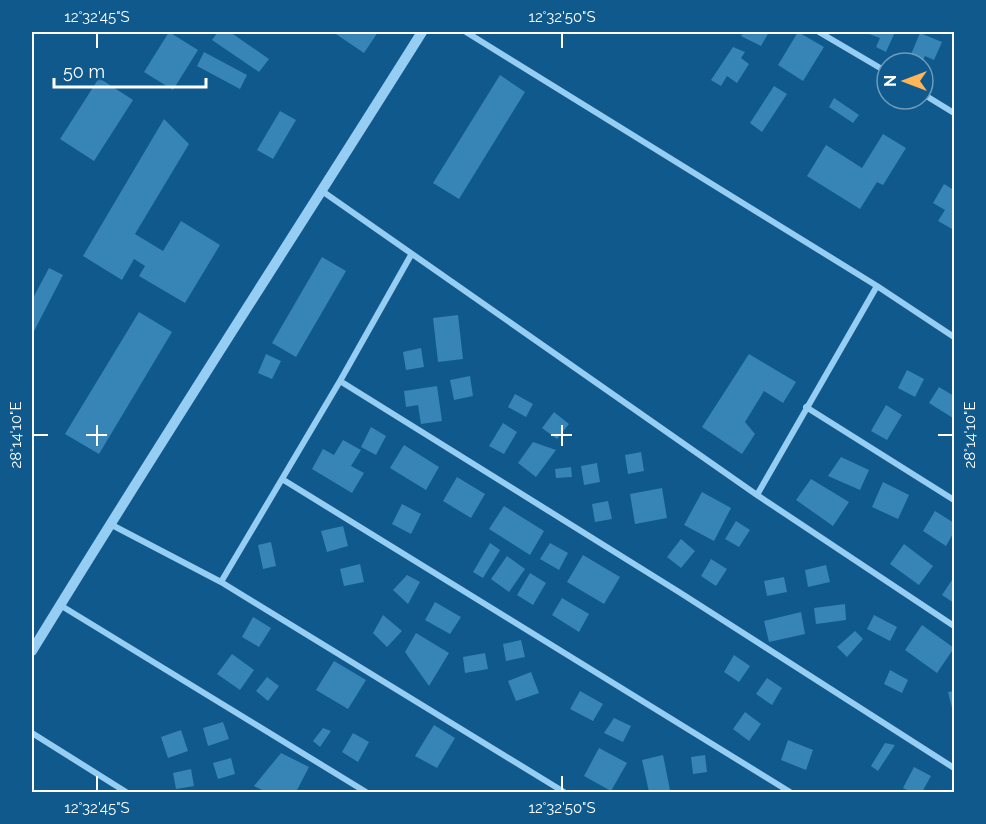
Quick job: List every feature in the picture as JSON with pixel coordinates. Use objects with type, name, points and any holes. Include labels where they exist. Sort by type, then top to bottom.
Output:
[{"type":"street","points":[[33,645],[422,32]]},
{"type":"street","points":[[466,32],[877,286],[954,337]]},
{"type":"street","points":[[819,32],[875,65]]},
{"type":"street","points":[[935,101],[954,113]]},
{"type":"street","points":[[322,191],[757,495],[954,626]]},
{"type":"street","points":[[221,582],[340,381],[411,255]]},
{"type":"street","points":[[757,495],[877,286]]},
{"type":"street","points":[[340,381],[679,592],[954,768]]},
{"type":"street","points":[[806,407],[954,500]]},
{"type":"street","points":[[282,479],[790,792]]},
{"type":"street","points":[[109,524],[221,582],[564,792]]},
{"type":"street","points":[[59,604],[366,792]]},
{"type":"street","points":[[32,732],[126,792]]},
{"type":"building","points":[[169,32],[198,50],[173,90],[144,72]]},
{"type":"building","points":[[218,32],[230,32],[269,59],[259,72],[212,40]]},
{"type":"building","points":[[333,32],[378,32],[364,53]]},
{"type":"building","points":[[744,32],[769,32],[761,46],[741,36]]},
{"type":"building","points":[[798,32],[824,47],[803,81],[778,65]]},
{"type":"building","points":[[870,32],[895,32],[886,51],[876,47],[880,38],[869,34]]},
{"type":"building","points":[[920,33],[942,42],[935,58],[935,51],[912,51]]},
{"type":"building","points":[[733,47],[745,52],[741,58],[749,64],[737,83],[727,76],[721,86],[711,80]]},
{"type":"building","points":[[204,52],[247,75],[240,89],[197,66]]},
{"type":"building","points":[[500,75],[525,92],[459,199],[433,183]]},
{"type":"building","points":[[99,78],[133,100],[94,161],[60,139]]},
{"type":"building","points":[[774,86],[787,94],[762,132],[750,123]]},
{"type":"building","points":[[834,98],[859,115],[853,123],[829,107]]},
{"type":"building","points":[[280,111],[296,120],[273,159],[257,150]]},
{"type":"building","points":[[164,119],[189,144],[135,234],[163,251],[181,221],[220,245],[185,303],[139,276],[145,266],[134,259],[122,280],[83,256]]},
{"type":"building","points":[[883,134],[906,148],[883,185],[877,182],[860,209],[807,176],[826,145],[862,168]]},
{"type":"building","points":[[944,184],[954,190],[952,229],[938,221],[945,210],[933,203]]},
{"type":"building","points":[[322,257],[346,271],[296,357],[272,343]]},
{"type":"building","points":[[49,268],[63,275],[32,335],[32,300]]},
{"type":"building","points":[[139,312],[172,332],[99,454],[65,434]]},
{"type":"building","points":[[458,315],[463,359],[438,362],[433,318]]},
{"type":"building","points":[[421,348],[424,367],[406,370],[403,352]]},
{"type":"building","points":[[266,354],[281,361],[272,379],[258,373]]},
{"type":"building","points":[[749,354],[796,382],[783,403],[764,391],[745,422],[755,434],[742,454],[702,427]]},
{"type":"building","points":[[907,370],[924,379],[915,397],[898,388]]},
{"type":"building","points":[[470,376],[473,396],[454,400],[450,380]]},
{"type":"building","points":[[437,386],[442,421],[421,424],[418,405],[406,407],[404,391]]},
{"type":"building","points":[[939,387],[954,396],[953,418],[929,403]]},
{"type":"building","points":[[515,394],[533,404],[526,417],[508,407]]},
{"type":"building","points":[[886,405],[902,415],[887,440],[871,431]]},
{"type":"building","points":[[554,412],[569,424],[557,439],[542,428]]},
{"type":"building","points":[[503,423],[517,432],[504,454],[489,446]]},
{"type":"building","points":[[371,427],[386,436],[376,455],[361,447]]},
{"type":"building","points":[[343,440],[361,450],[351,466],[364,473],[352,493],[312,469],[323,449],[334,455]]},
{"type":"building","points":[[533,442],[556,450],[536,477],[518,463]]},
{"type":"building","points":[[404,445],[439,467],[426,490],[390,468]]},
{"type":"building","points":[[641,452],[644,471],[628,474],[625,455]]},
{"type":"building","points":[[841,457],[869,470],[860,490],[828,476]]},
{"type":"building","points":[[597,463],[600,482],[584,485],[581,466]]},
{"type":"building","points":[[571,467],[572,477],[556,478],[555,469]]},
{"type":"building","points":[[457,477],[485,494],[471,518],[443,501]]},
{"type":"building","points":[[811,479],[849,502],[833,526],[796,500]]},
{"type":"building","points":[[883,482],[909,495],[898,519],[872,507]]},
{"type":"building","points":[[662,488],[667,518],[635,524],[630,494]]},
{"type":"building","points":[[702,492],[731,508],[714,541],[684,525]]},
{"type":"building","points":[[608,501],[612,519],[595,522],[592,504]]},
{"type":"building","points":[[402,504],[421,514],[411,534],[392,524]]},
{"type":"building","points":[[504,506],[544,531],[530,555],[489,529]]},
{"type":"building","points":[[935,511],[954,523],[954,532],[946,546],[923,531]]},
{"type":"building","points":[[736,521],[750,530],[739,547],[725,539]]},
{"type":"building","points":[[343,526],[348,546],[327,552],[321,531]]},
{"type":"building","points":[[681,539],[695,551],[681,568],[667,557]]},
{"type":"building","points":[[271,542],[276,566],[263,569],[258,545]]},
{"type":"building","points":[[490,543],[500,550],[483,578],[473,572]]},
{"type":"building","points":[[550,543],[568,553],[559,570],[540,559]]},
{"type":"building","points":[[904,544],[933,566],[919,585],[890,564]]},
{"type":"building","points":[[583,555],[620,577],[604,604],[567,582]]},
{"type":"building","points":[[507,556],[525,569],[509,592],[491,579]]},
{"type":"building","points":[[711,559],[727,569],[716,586],[701,576]]},
{"type":"building","points":[[360,564],[364,582],[344,586],[340,569]]},
{"type":"building","points":[[826,565],[830,582],[808,587],[805,570]]},
{"type":"building","points":[[530,573],[546,583],[533,605],[517,595]]},
{"type":"building","points":[[407,575],[420,582],[408,604],[393,590]]},
{"type":"building","points":[[784,577],[787,592],[767,596],[764,581]]},
{"type":"building","points":[[954,577],[954,603],[942,595]]},
{"type":"building","points":[[562,598],[589,614],[579,632],[552,615]]},
{"type":"building","points":[[435,602],[461,617],[450,634],[425,620]]},
{"type":"building","points":[[845,604],[846,620],[816,624],[814,608]]},
{"type":"building","points":[[801,612],[805,634],[769,642],[764,621]]},
{"type":"building","points":[[383,615],[402,631],[387,647],[373,633]]},
{"type":"building","points":[[874,615],[897,627],[890,641],[867,629]]},
{"type":"building","points":[[253,617],[271,628],[259,647],[242,637]]},
{"type":"building","points":[[922,625],[954,648],[937,673],[905,650]]},
{"type":"building","points":[[855,631],[863,639],[847,657],[837,647]]},
{"type":"building","points":[[416,633],[449,653],[429,686],[405,652]]},
{"type":"building","points":[[521,640],[525,657],[506,661],[503,644]]},
{"type":"building","points":[[485,653],[488,669],[465,673],[463,657]]},
{"type":"building","points":[[232,654],[254,670],[240,690],[217,674]]},
{"type":"building","points":[[734,655],[750,666],[739,682],[724,672]]},
{"type":"building","points":[[334,661],[366,680],[348,709],[316,690]]},
{"type":"building","points":[[890,670],[908,680],[902,693],[884,684]]},
{"type":"building","points":[[531,672],[539,693],[516,701],[508,681]]},
{"type":"building","points":[[267,677],[279,686],[268,701],[256,691]]},
{"type":"building","points":[[767,678],[782,688],[772,705],[756,694]]},
{"type":"building","points":[[580,691],[603,704],[593,721],[570,709]]},
{"type":"building","points":[[954,691],[954,707],[952,708],[948,692]]},
{"type":"building","points":[[745,712],[761,724],[749,741],[733,729]]},
{"type":"building","points":[[614,718],[631,726],[623,742],[604,733]]},
{"type":"building","points":[[223,722],[229,739],[208,746],[203,728]]},
{"type":"building","points":[[434,725],[455,738],[437,768],[415,756]]},
{"type":"building","points":[[323,728],[331,731],[320,747],[313,741]]},
{"type":"building","points":[[181,730],[188,751],[168,758],[161,737]]},
{"type":"building","points":[[353,733],[369,742],[358,762],[342,752]]},
{"type":"building","points":[[788,740],[813,750],[806,770],[781,760]]},
{"type":"building","points":[[885,743],[895,745],[878,771],[871,766]]},
{"type":"building","points":[[599,748],[627,763],[611,791],[584,776]]},
{"type":"building","points":[[281,753],[309,767],[296,792],[266,792],[254,786]]},
{"type":"building","points":[[663,755],[670,790],[649,792],[642,760]]},
{"type":"building","points":[[705,755],[707,772],[693,774],[691,757]]},
{"type":"building","points":[[231,758],[235,774],[218,779],[213,763]]},
{"type":"building","points":[[914,767],[931,776],[922,792],[911,792],[903,788]]},
{"type":"building","points":[[191,769],[194,786],[176,789],[173,773]]}]
